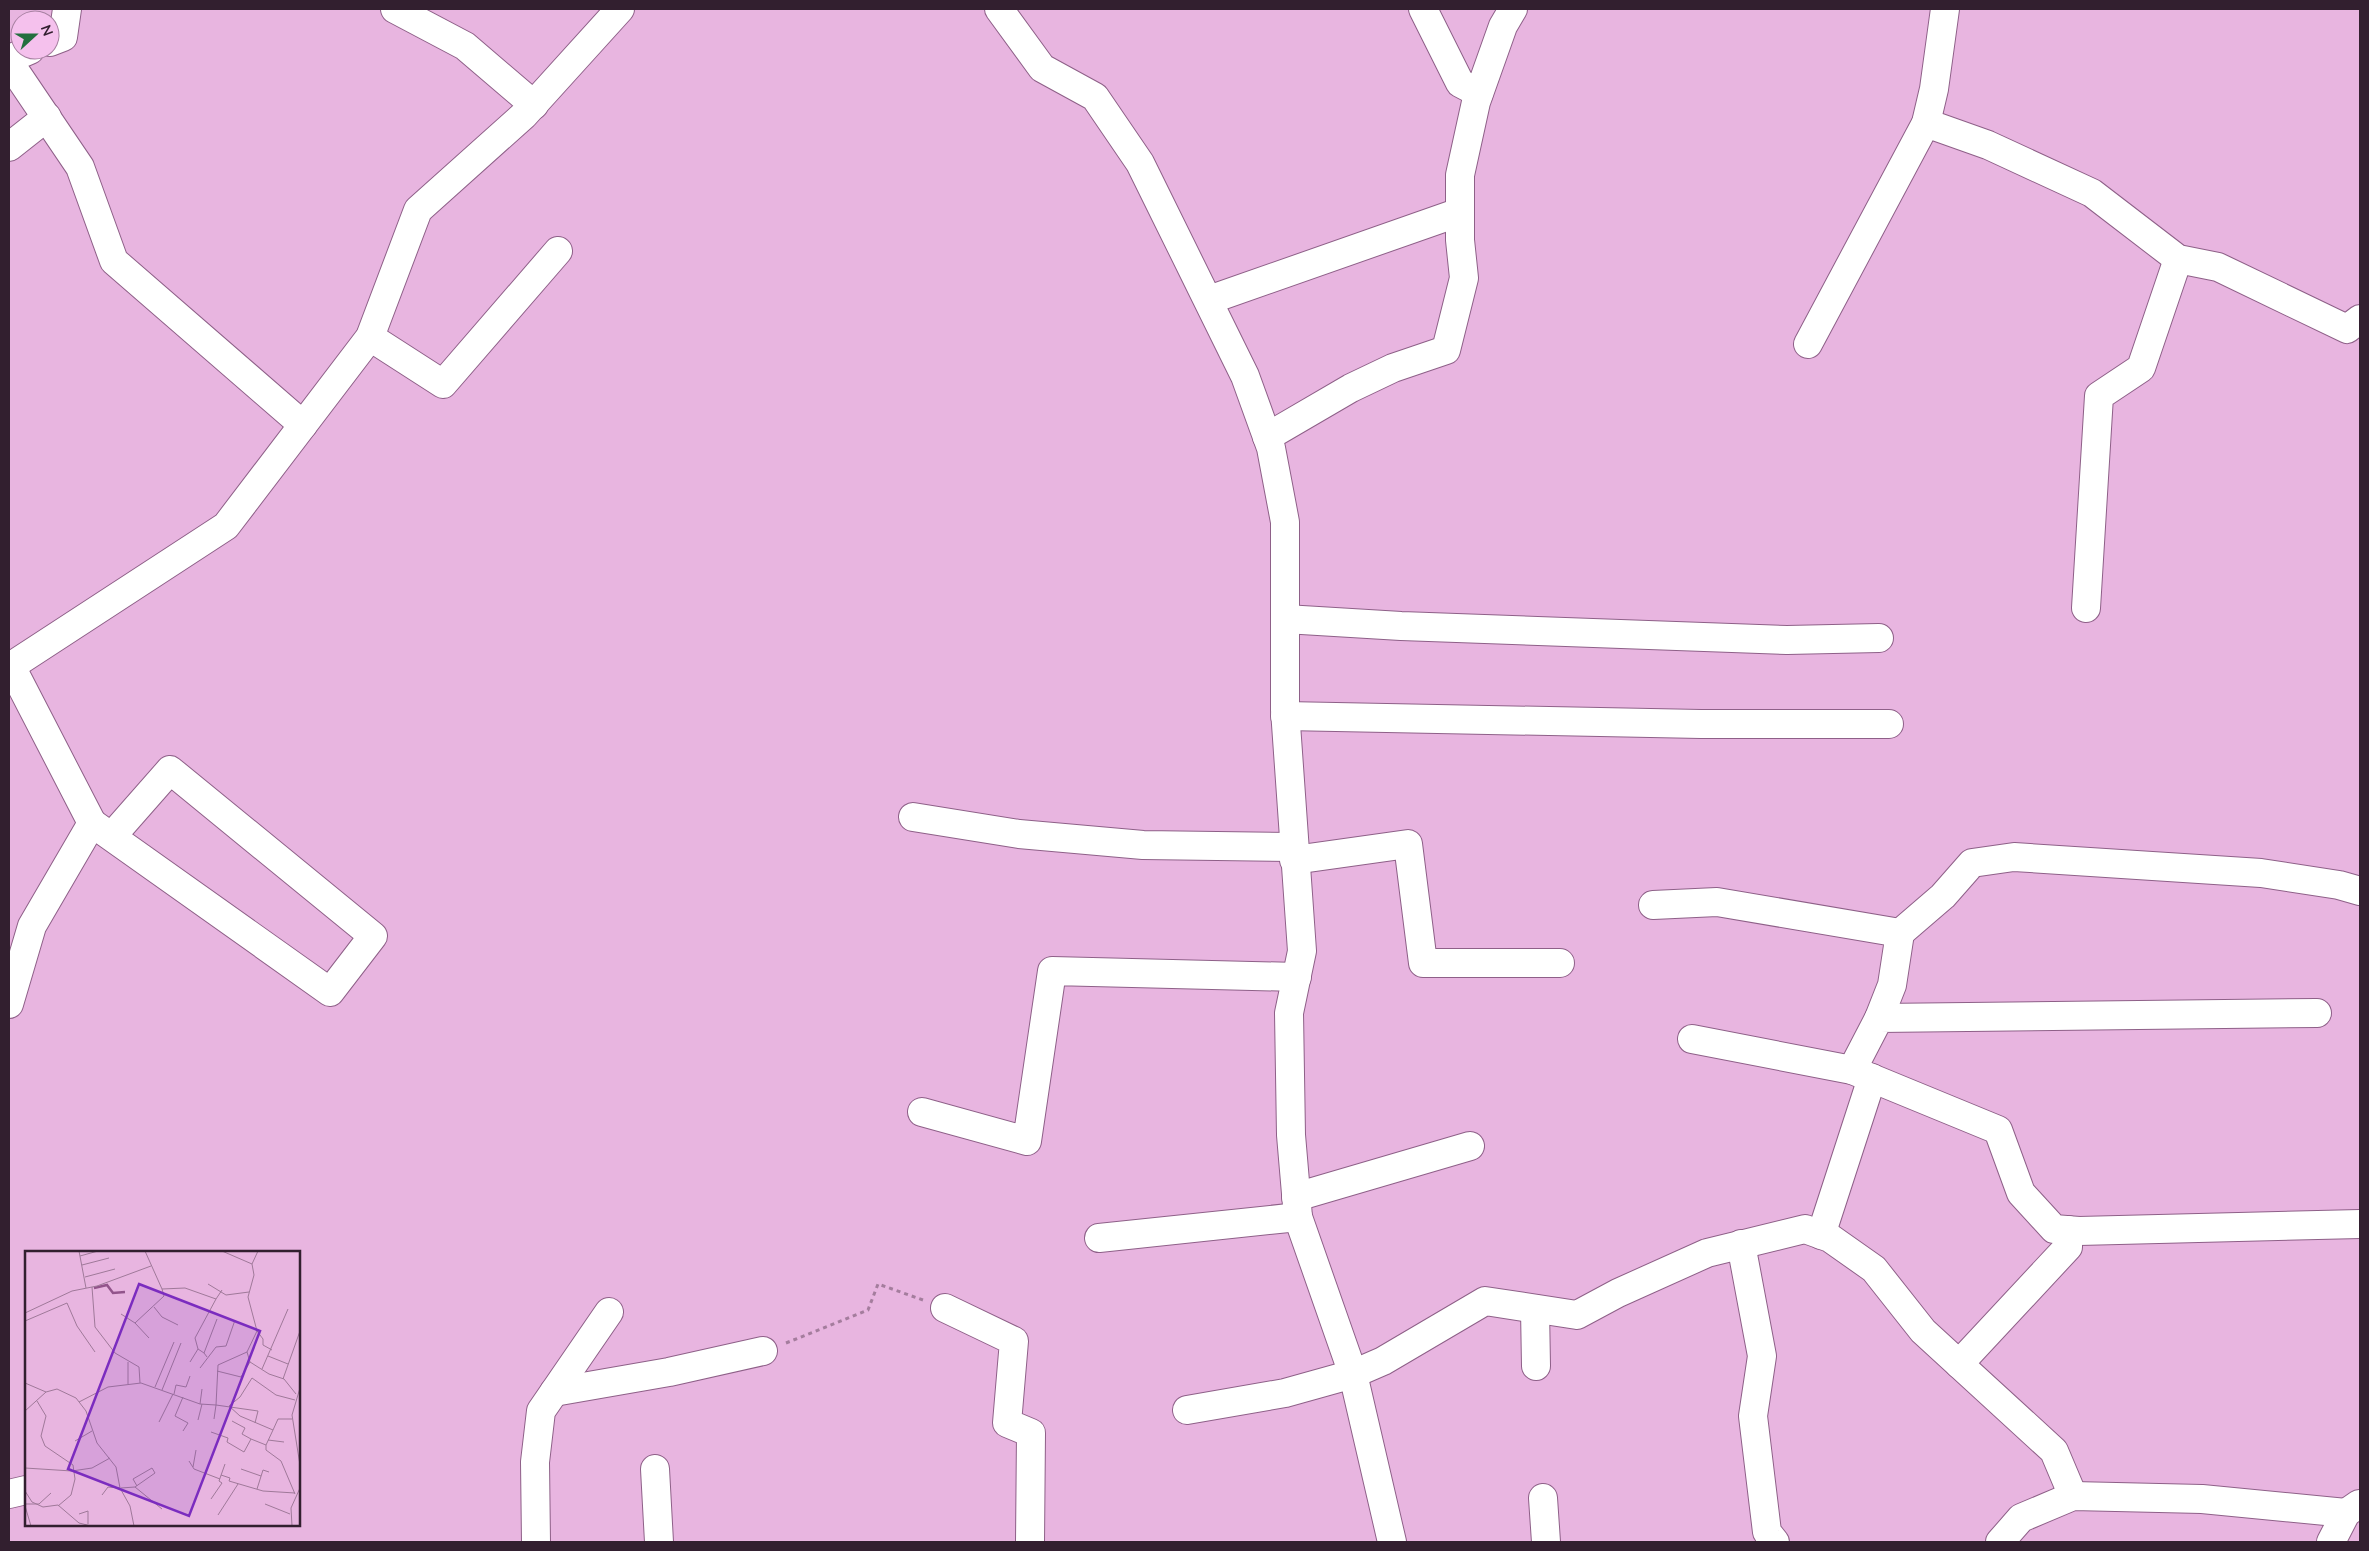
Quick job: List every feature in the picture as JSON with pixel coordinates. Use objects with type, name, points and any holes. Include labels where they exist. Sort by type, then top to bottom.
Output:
[{"type":"street","points":[[60,37],[63,36],[67,9]]},
{"type":"street","points":[[395,9],[465,46],[534,105]]},
{"type":"street","points":[[9,1004],[32,926],[102,830],[170,770],[373,936],[330,992],[102,830],[12,661],[226,526],[370,337],[418,210],[534,105],[620,9]]},
{"type":"street","points":[[999,9],[1042,68],[1095,97],[1140,163],[1245,376],[1271,448],[1285,522],[1285,716],[1302,951],[1289,1012],[1291,1135],[1297,1207],[1353,1374],[1387,1537],[1414,1542]]},
{"type":"street","points":[[1423,9],[1460,83],[1479,92]]},
{"type":"street","points":[[1267,437],[1359,384],[1393,368],[1446,350],[1464,278],[1460,174],[1479,92],[1503,26],[1513,9]]},
{"type":"street","points":[[1808,344],[1926,123],[1934,89],[1945,9]]},
{"type":"street","points":[[9,60],[80,167],[114,261],[302,426]]},
{"type":"street","points":[[9,147],[47,118]]},
{"type":"street","points":[[1926,123],[1988,145],[2092,193],[2178,259],[2218,267],[2347,329],[2360,318]]},
{"type":"street","points":[[1209,300],[1460,212]]},
{"type":"street","points":[[370,337],[443,384],[558,251]]},
{"type":"street","points":[[2086,608],[2099,396],[2141,368],[2178,259]]},
{"type":"street","points":[[1285,619],[1401,626],[1767,639],[1879,638]]},
{"type":"street","points":[[1285,716],[1701,724],[1889,724]]},
{"type":"street","points":[[912,817],[1019,834],[1143,845],[1294,854],[1408,844],[1423,963],[1560,963]]},
{"type":"street","points":[[1821,1235],[1862,1074],[1879,1018],[1892,985],[1900,933],[1943,896],[1972,863],[2014,857],[2261,873],[2339,885],[2360,891]]},
{"type":"street","points":[[1653,905],[1717,902],[1900,933]]},
{"type":"street","points":[[922,1112],[1027,1141],[1052,971],[1297,977]]},
{"type":"street","points":[[1879,1018],[2317,1013]]},
{"type":"street","points":[[1692,1039],[1862,1074],[1998,1130],[2021,1193],[2054,1229],[2360,1224]]},
{"type":"street","points":[[1099,1238],[1297,1207],[1470,1146]]},
{"type":"street","points":[[1187,1410],[1285,1393],[1353,1374],[1383,1361],[1485,1301],[1577,1315],[1618,1293],[1707,1253],[1805,1229],[1830,1238],[1874,1269],[1923,1331],[2054,1451],[2073,1496]]},
{"type":"street","points":[[1959,1364],[2068,1247],[2068,1230]]},
{"type":"street","points":[[1741,1244],[1762,1356],[1753,1416],[1767,1532],[1775,1542]]},
{"type":"street","points":[[945,1308],[1014,1341],[1007,1422],[1030,1433],[1030,1542]]},
{"type":"street","points":[[1534,1309],[1536,1366]]},
{"type":"street","points":[[536,1542],[535,1462],[541,1411],[609,1312]]},
{"type":"street","points":[[554,1392],[669,1372],[763,1351]]},
{"type":"street","points":[[655,1469],[659,1542]]},
{"type":"street","points":[[9,1494],[25,1490]]},
{"type":"street","points":[[2000,1542],[2021,1518],[2073,1496],[2202,1499],[2353,1508],[2331,1542]]},
{"type":"street","points":[[1543,1498],[1546,1542]]},
{"type":"path","points":[[763,1351],[868,1310],[878,1284],[945,1308]]}]
